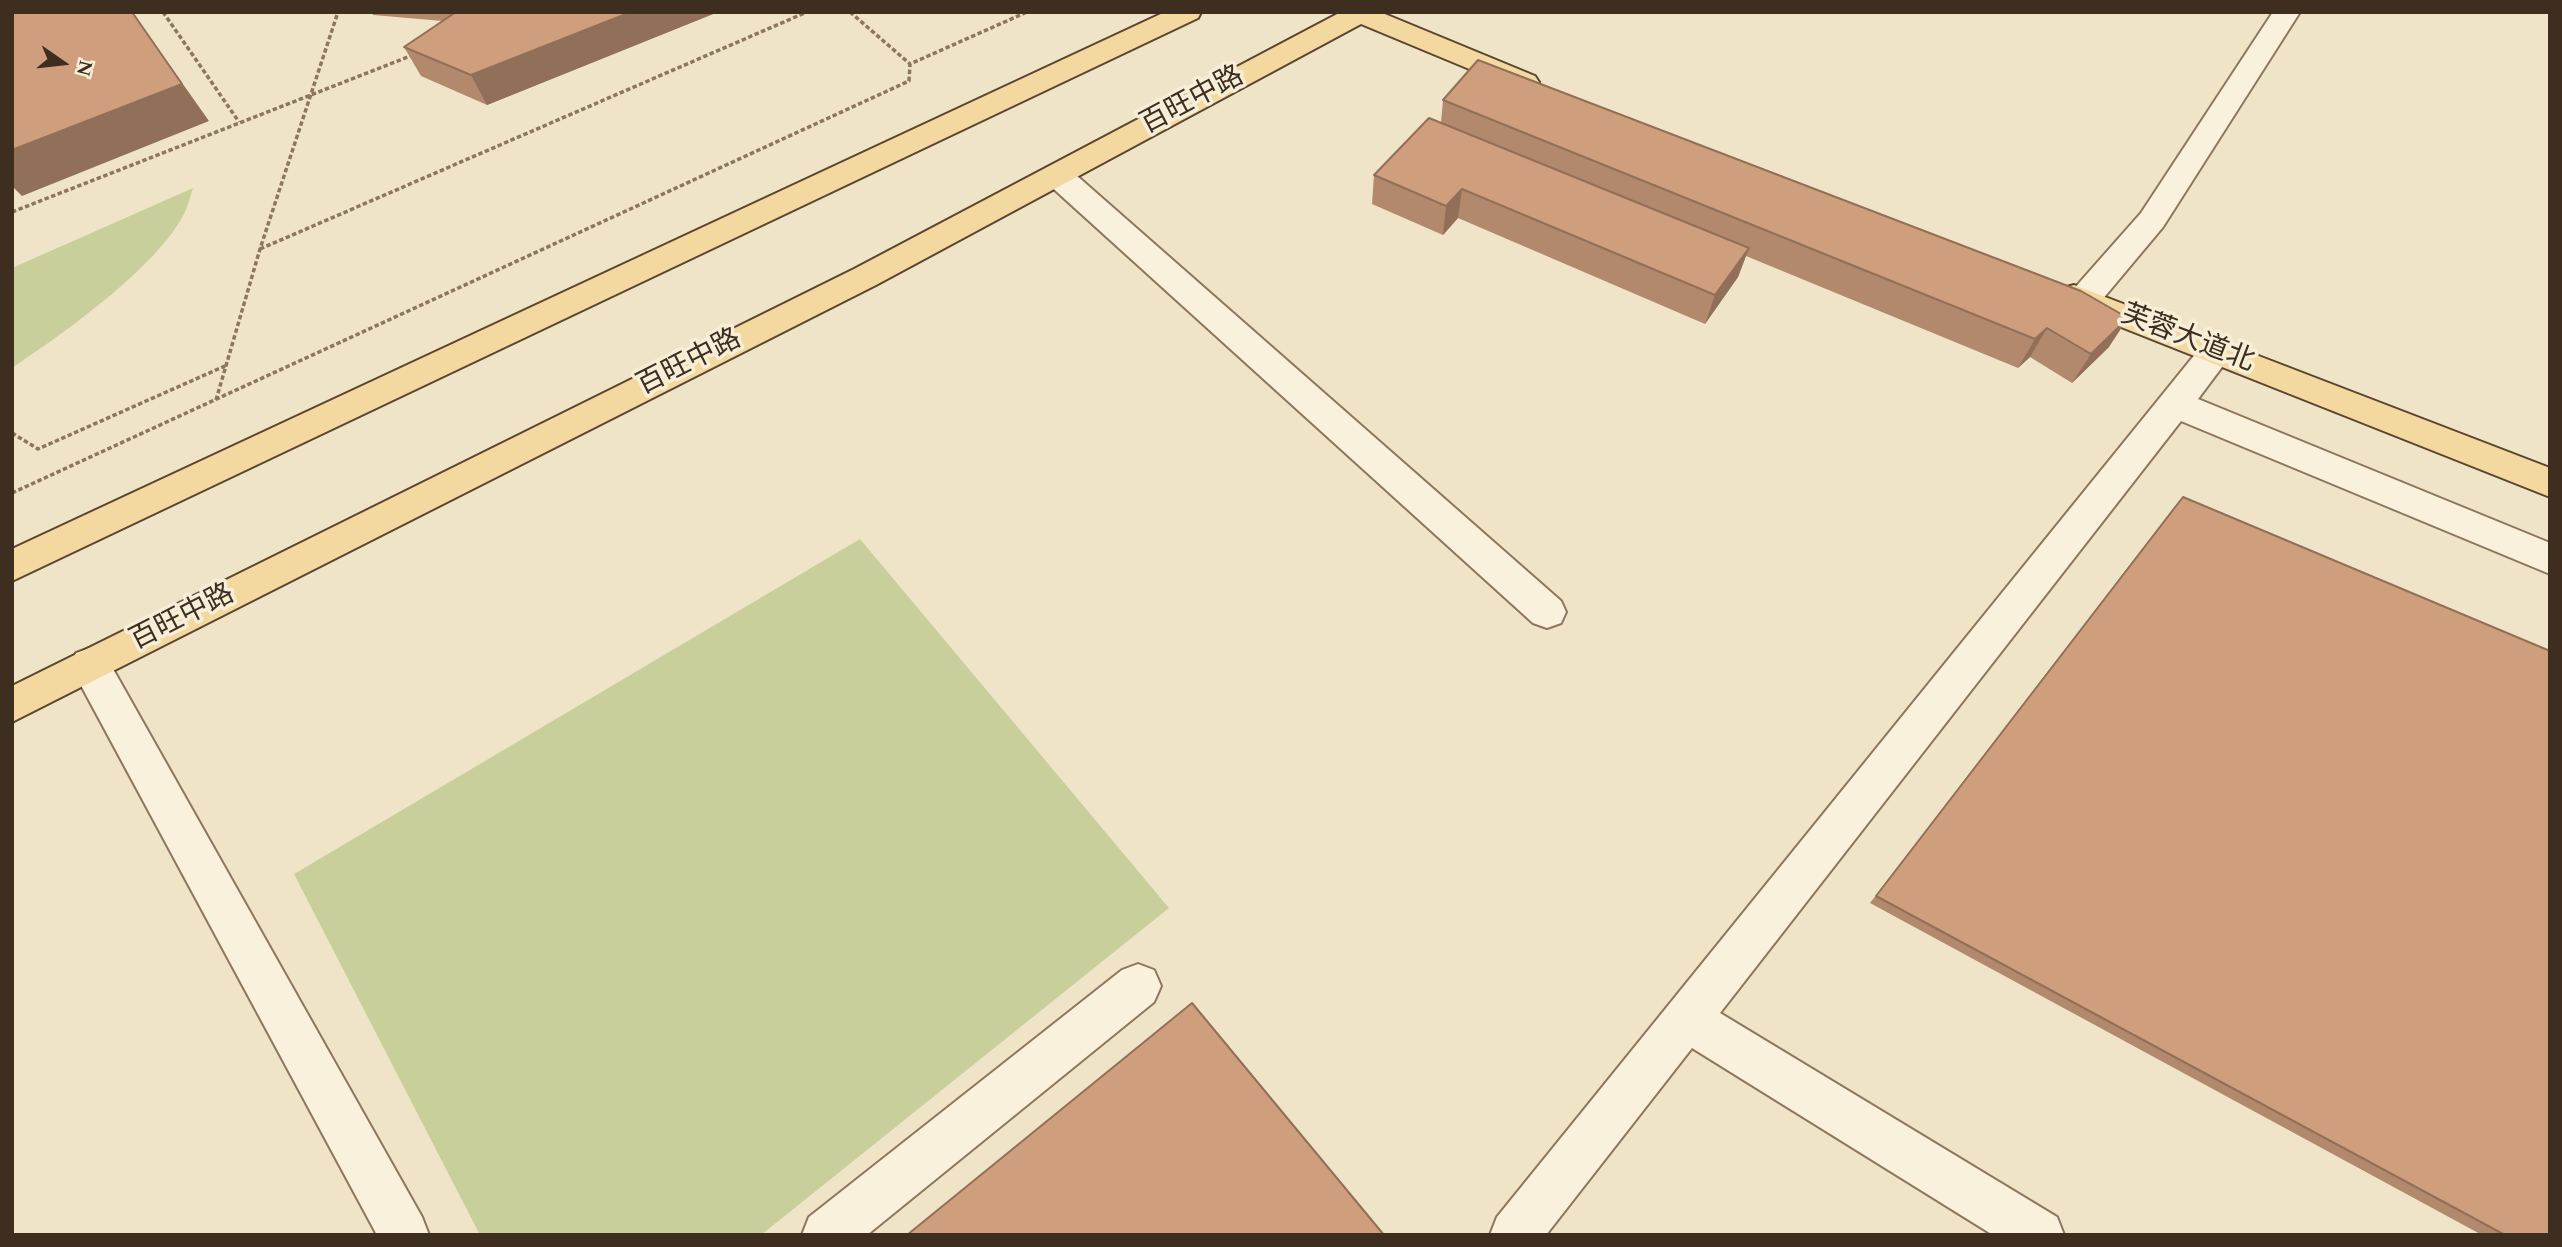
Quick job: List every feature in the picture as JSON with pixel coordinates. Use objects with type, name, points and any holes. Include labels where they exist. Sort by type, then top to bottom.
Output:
[{"type":"main road","points":[[12,566],[1188,12]]},
{"type":"main road","points":[[1359,13],[1557,94]]},
{"type":"main road","name":"百旺中路","points":[[12,705],[865,277],[1359,13]]},
{"type":"main road","name":"芙蓉大道北","points":[[2045,284],[2550,483]]},
{"type":"street","points":[[2084,299],[2152,220],[2287,12]]},
{"type":"street","points":[[1057,175],[1547,612]]},
{"type":"street","points":[[1515,1235],[2217,351]]},
{"type":"street","points":[[2175,404],[2550,559]]},
{"type":"street","points":[[90,665],[404,1235]]},
{"type":"street","points":[[827,1235],[1138,986]]},
{"type":"street","points":[[1686,1018],[2039,1235]]},
{"type":"path","points":[[163,12],[239,122]]},
{"type":"path","points":[[216,400],[260,249],[338,12]]},
{"type":"path","points":[[260,249],[807,12]]},
{"type":"path","points":[[850,12],[910,64]]},
{"type":"path","points":[[910,64],[1027,12]]},
{"type":"path","points":[[12,212],[415,54]]},
{"type":"path","points":[[12,494],[909,81],[910,64]]},
{"type":"path","points":[[12,433],[38,449],[226,366]]},
{"type":"green space","points":[[193,188],[184,214],[153,256],[82,318],[12,368],[12,268]]},
{"type":"green space","points":[[860,539],[1169,908],[761,1235],[480,1235],[294,874]]},
{"type":"building","points":[[12,12],[132,12],[182,84],[12,150]]},
{"type":"building","points":[[456,12],[631,12],[471,75],[404,47]]},
{"type":"building","points":[[1478,60],[2081,291],[2128,318],[2091,354],[2047,328],[2035,339],[1443,100]]},
{"type":"building","points":[[1429,118],[1749,248],[1715,295],[1462,189],[1446,206],[1374,175]]},
{"type":"building","points":[[2183,497],[2550,651],[2550,1235],[2505,1235],[1876,896]]},
{"type":"building","points":[[1192,1003],[1384,1235],[907,1235]]}]
